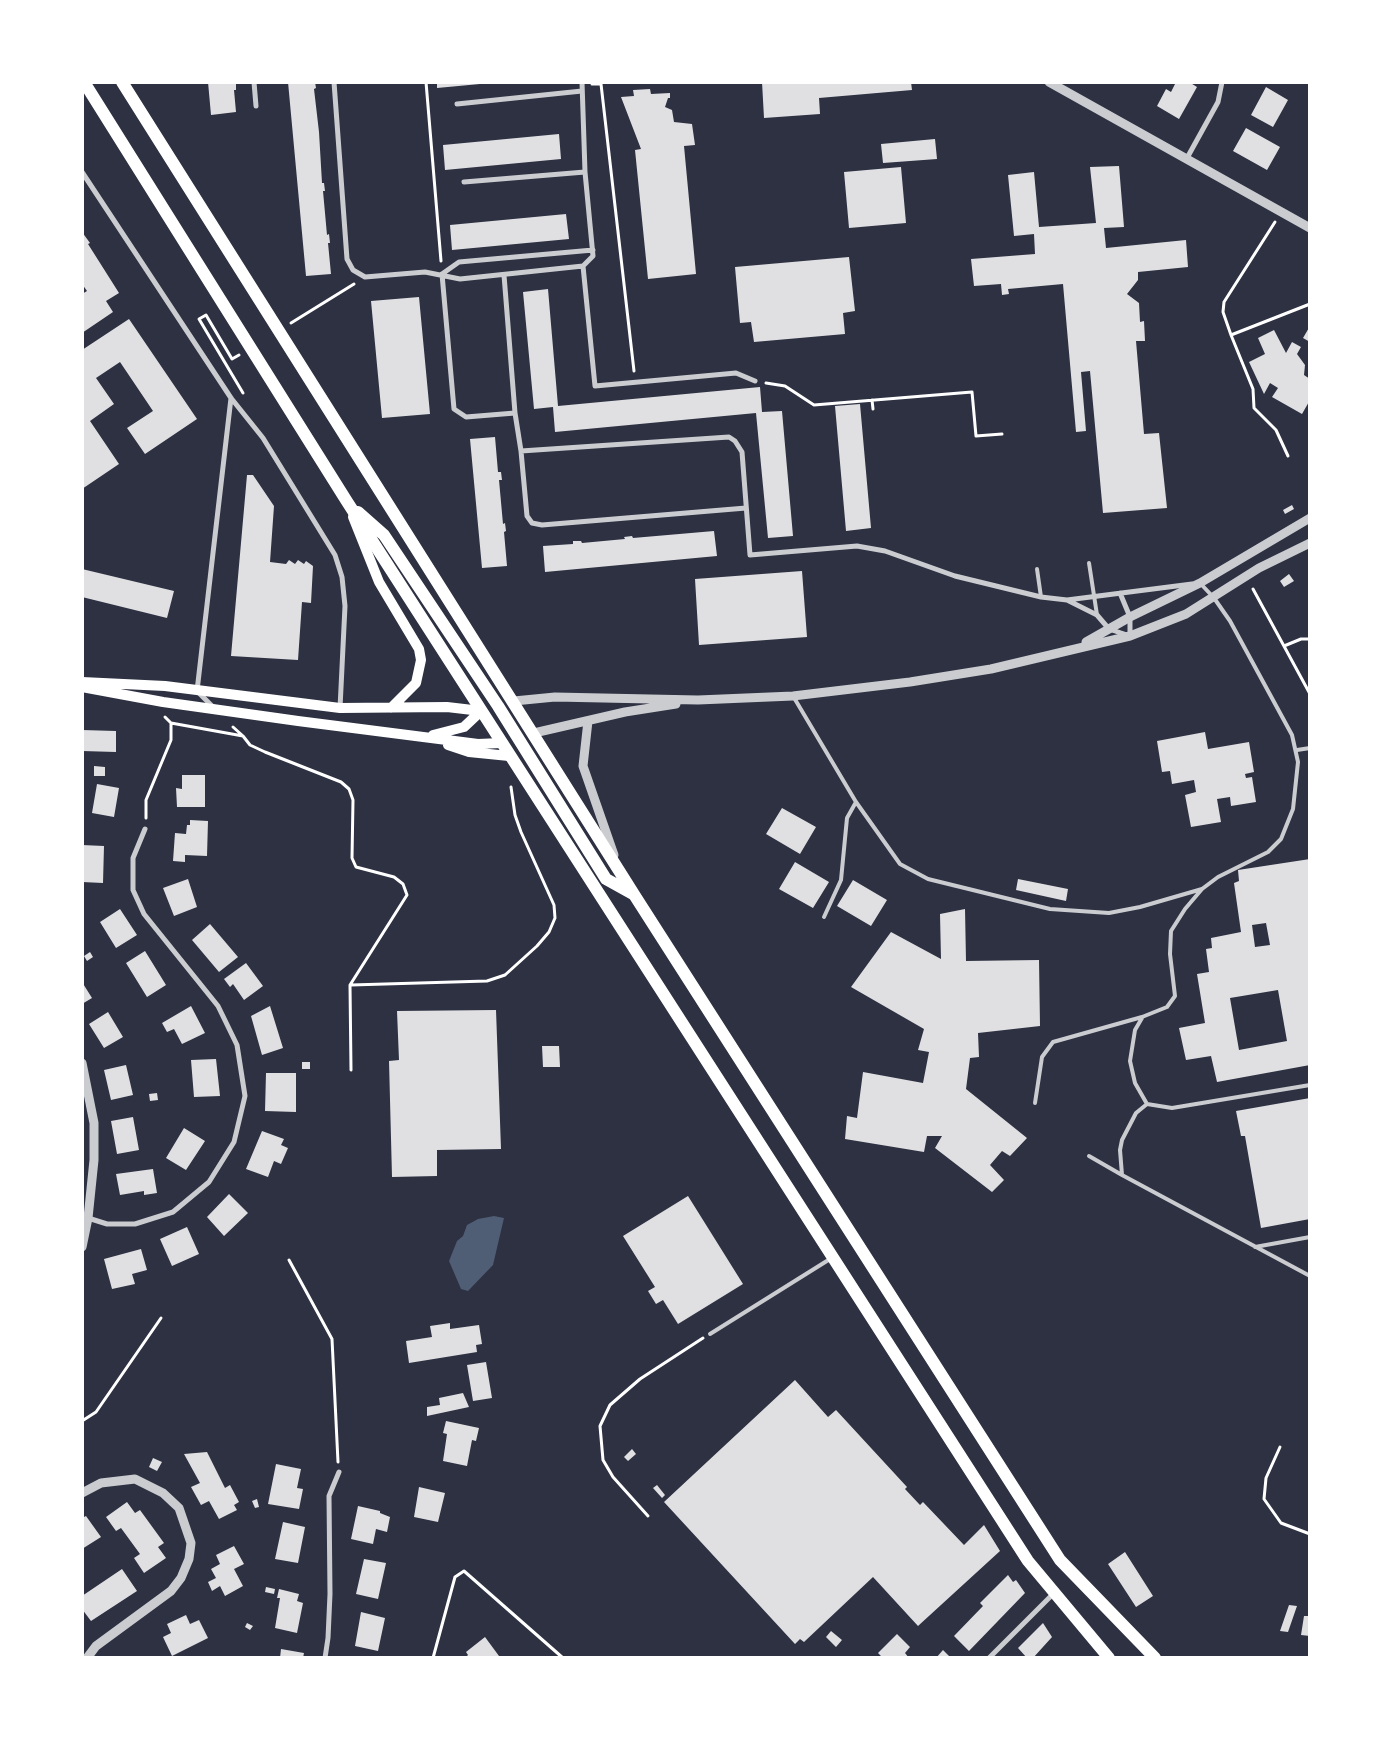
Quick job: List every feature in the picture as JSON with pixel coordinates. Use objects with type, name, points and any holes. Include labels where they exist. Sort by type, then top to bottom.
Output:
[{"type":"main road","points":[[84,82],[509,756],[1028,1561],[1109,1658]]},
{"type":"main road","points":[[122,82],[635,896],[1060,1560],[1155,1658]]},
{"type":"main road","points":[[346,500],[384,535],[498,706],[606,878],[635,896]]},
{"type":"main road","points":[[346,500],[379,582],[419,649],[421,660],[416,683],[391,708]]},
{"type":"main road","points":[[82,682],[165,686],[340,708],[446,707],[481,710],[514,702]]},
{"type":"main road","points":[[82,687],[215,709],[478,744],[501,743],[534,733]]},
{"type":"main road","points":[[423,737],[464,727],[481,710]]},
{"type":"main road","points":[[423,737],[469,752],[509,756]]},
{"type":"street","points":[[254,82],[256,106]]},
{"type":"street","points":[[334,82],[347,259],[353,270],[364,277],[418,272],[460,278],[583,266],[593,256],[585,172],[582,84]]},
{"type":"street","points":[[1050,82],[1310,228]]},
{"type":"street","points":[[1187,158],[1218,102],[1222,82]]},
{"type":"street","points":[[457,104],[582,91]]},
{"type":"street","points":[[82,172],[231,398],[263,438],[335,555],[342,577],[346,606],[340,708]]},
{"type":"street","points":[[464,182],[585,172]]},
{"type":"street","points":[[442,274],[459,262],[593,250]]},
{"type":"street","points":[[583,266],[595,386],[736,373],[755,381]]},
{"type":"street","points":[[442,274],[454,409],[466,417],[515,413]]},
{"type":"street","points":[[504,275],[515,413],[528,516],[532,523],[542,525],[746,508]]},
{"type":"street","points":[[215,709],[197,691],[231,398]]},
{"type":"street","points":[[521,451],[729,437],[736,441],[742,452],[750,555],[857,546],[885,551],[955,576],[1041,597],[1067,600],[1200,583]]},
{"type":"street","points":[[1079,646],[1130,617],[1200,583],[1310,518]]},
{"type":"street","points":[[514,702],[555,697],[698,700],[793,696],[910,682],[991,669],[1079,646],[1130,636],[1186,614],[1259,568],[1310,543]]},
{"type":"street","points":[[1120,593],[1130,617],[1130,636]]},
{"type":"street","points":[[1067,600],[1097,615],[1109,628],[1130,636]]},
{"type":"street","points":[[534,733],[588,720],[698,700]]},
{"type":"street","points":[[588,720],[583,766],[619,869]]},
{"type":"street","points":[[88,1218],[107,1224],[135,1224],[173,1212],[208,1182],[234,1142],[245,1096],[238,1045],[218,1006],[144,914],[134,890],[133,858],[145,829]]},
{"type":"street","points":[[82,1063],[94,1123],[94,1160],[88,1218],[82,1247]]},
{"type":"street","points":[[325,1658],[330,1594],[329,1496],[339,1472]]},
{"type":"street","points":[[82,1493],[100,1483],[135,1480],[149,1486],[163,1493],[179,1508],[191,1543],[189,1559],[181,1578],[171,1592],[96,1646],[87,1658]]},
{"type":"street","points":[[989,1658],[1054,1593]]},
{"type":"lane","points":[[1089,563],[1097,615]]},
{"type":"lane","points":[[1037,569],[1041,597]]},
{"type":"lane","points":[[1035,1103],[1042,1057],[1052,1042],[1142,1017],[1167,1007],[1175,996],[1170,954],[1171,931],[1185,909],[1202,890],[1218,877],[1268,852],[1281,839],[1293,809],[1298,762],[1297,750],[1292,735],[1230,621],[1214,598],[1200,583]]},
{"type":"lane","points":[[793,696],[856,802],[900,864],[928,880],[1050,909],[1109,913],[1140,907],[1202,890]]},
{"type":"lane","points":[[1297,750],[1310,748]]},
{"type":"lane","points":[[824,917],[841,880],[847,818],[856,802]]},
{"type":"lane","points":[[1142,1017],[1135,1030],[1130,1061],[1135,1083],[1147,1104]]},
{"type":"lane","points":[[1122,1175],[1120,1150],[1122,1140],[1136,1113],[1147,1104],[1172,1108],[1310,1085]]},
{"type":"lane","points":[[1089,1156],[1310,1276]]},
{"type":"lane","points":[[1255,1247],[1310,1237]]},
{"type":"lane","points":[[710,1334],[832,1258]]},
{"type":"path","points":[[426,82],[442,274]]},
{"type":"path","points":[[582,84],[602,84],[635,382]]},
{"type":"path","points":[[1284,226],[1276,221],[1224,302],[1223,312],[1253,389],[1254,408],[1276,430],[1288,456]]},
{"type":"path","points":[[318,306],[364,277]]},
{"type":"path","points":[[1231,335],[1310,304]]},
{"type":"path","points":[[231,398],[244,393],[199,319],[206,315],[232,359]]},
{"type":"path","points":[[755,381],[785,386],[814,406],[972,392],[976,436],[1002,434]]},
{"type":"path","points":[[872,400],[873,409]]},
{"type":"path","points":[[1253,590],[1310,694]]},
{"type":"path","points":[[1284,646],[1292,641],[1310,639]]},
{"type":"path","points":[[162,714],[171,723],[243,736],[250,745],[341,782],[349,789],[354,812],[352,858],[356,867],[394,877],[403,884],[407,895],[350,985],[351,1070]]},
{"type":"path","points":[[145,829],[146,800],[170,740],[171,723]]},
{"type":"path","points":[[350,985],[487,981],[505,975],[537,946],[549,932],[554,918],[554,905],[521,832],[515,815],[510,782]]},
{"type":"path","points":[[289,1260],[332,1339],[339,1472]]},
{"type":"path","points":[[82,1421],[96,1412],[161,1318]]},
{"type":"path","points":[[648,1516],[613,1477],[603,1460],[600,1426],[610,1405],[640,1379],[710,1334]]},
{"type":"path","points":[[1280,1447],[1266,1478],[1264,1499],[1281,1523],[1310,1534]]},
{"type":"path","points":[[432,1658],[455,1577],[464,1571],[563,1658]]},
{"type":"water","points":[[494,1216],[504,1218],[493,1265],[468,1291],[461,1289],[449,1261],[457,1241],[463,1236],[467,1225],[478,1219]]},
{"type":"building","points":[[208,82],[236,82],[236,90],[234,90],[236,112],[211,115]]},
{"type":"building","points":[[288,82],[315,82],[322,183],[324,183],[327,235],[329,234],[330,243],[328,243],[331,274],[306,276]]},
{"type":"building","points":[[437,82],[480,82],[480,84],[437,88]]},
{"type":"building","points":[[762,82],[911,82],[912,90],[819,98],[820,114],[764,118]]},
{"type":"building","points":[[1176,82],[1189,82],[1197,87],[1179,119],[1157,106],[1166,89],[1171,92]]},
{"type":"building","points":[[1266,87],[1288,100],[1273,127],[1251,115]]},
{"type":"building","points":[[650,89],[651,94],[670,93],[670,98],[668,98],[665,107],[672,110],[674,122],[692,124],[695,145],[684,146],[696,274],[648,279],[635,150],[641,149],[621,97],[634,96],[633,90]]},
{"type":"building","points":[[1246,128],[1280,147],[1267,170],[1233,151]]},
{"type":"building","points":[[559,134],[561,159],[445,170],[443,145]]},
{"type":"building","points":[[935,139],[937,159],[883,163],[881,144]]},
{"type":"building","points":[[1119,166],[1124,227],[1104,228],[1106,248],[1186,240],[1188,267],[1138,272],[1138,280],[1127,294],[1139,303],[1140,322],[1144,321],[1145,341],[1136,341],[1144,434],[1159,433],[1167,508],[1103,513],[1090,371],[1081,372],[1086,431],[1076,432],[1063,284],[1008,289],[1009,294],[1002,295],[1001,284],[974,286],[971,259],[1035,254],[1034,234],[1014,236],[1008,175],[1034,172],[1039,227],[1096,223],[1090,167]]},
{"type":"building","points":[[901,167],[906,223],[849,228],[844,172]]},
{"type":"building","points":[[566,214],[569,239],[452,250],[450,225]]},
{"type":"building","points":[[82,232],[119,293],[106,301],[113,312],[82,333],[82,294],[87,291],[82,284]]},
{"type":"building","points":[[849,257],[855,311],[843,313],[845,334],[754,342],[751,322],[740,323],[735,267]]},
{"type":"building","points":[[548,289],[558,406],[760,387],[762,412],[782,411],[793,536],[768,538],[756,413],[555,432],[553,407],[534,409],[523,292]]},
{"type":"building","points":[[419,297],[430,414],[382,418],[371,301]]},
{"type":"building","points":[[129,319],[197,419],[145,454],[127,428],[153,411],[120,362],[96,378],[114,404],[90,421],[119,464],[82,489],[82,350]]},
{"type":"building","points":[[1310,326],[1310,342],[1303,338]]},
{"type":"building","points":[[1274,330],[1286,353],[1292,342],[1301,347],[1297,354],[1305,365],[1304,375],[1310,379],[1310,400],[1302,414],[1272,397],[1278,388],[1270,383],[1264,394],[1249,362],[1265,354],[1258,338]]},
{"type":"building","points":[[860,404],[871,528],[846,531],[835,406]]},
{"type":"building","points":[[495,437],[498,472],[501,472],[502,480],[499,480],[503,524],[505,523],[506,531],[504,532],[507,566],[482,568],[470,439]]},
{"type":"building","points":[[247,475],[253,475],[274,506],[270,562],[286,564],[289,560],[295,564],[298,560],[304,564],[306,561],[313,566],[311,603],[302,602],[298,660],[231,656]]},
{"type":"building","points":[[1292,505],[1294,509],[1285,514],[1283,510]]},
{"type":"building","points":[[714,531],[717,556],[545,572],[543,546],[573,544],[573,541],[581,541],[582,543],[625,539],[624,537],[632,536],[633,538]]},
{"type":"building","points":[[82,569],[174,591],[167,618],[82,597]]},
{"type":"building","points":[[802,571],[807,637],[699,645],[695,579]]},
{"type":"building","points":[[1289,574],[1294,581],[1284,587],[1280,581]]},
{"type":"building","points":[[82,730],[116,731],[116,752],[82,751]]},
{"type":"building","points":[[1205,732],[1208,749],[1249,742],[1254,772],[1245,774],[1246,778],[1252,777],[1256,802],[1231,806],[1230,797],[1217,799],[1221,822],[1191,827],[1185,795],[1196,792],[1194,780],[1172,784],[1170,771],[1162,772],[1157,741]]},
{"type":"building","points":[[94,766],[105,767],[105,776],[94,776]]},
{"type":"building","points":[[182,775],[205,775],[205,807],[177,807],[176,788],[182,789]]},
{"type":"building","points":[[97,784],[119,788],[114,817],[92,813]]},
{"type":"building","points":[[782,808],[816,827],[800,854],[766,834]]},
{"type":"building","points":[[190,820],[208,821],[207,856],[185,855],[185,862],[173,861],[175,833],[186,834],[187,825],[190,825]]},
{"type":"building","points":[[82,845],[104,846],[103,883],[82,882]]},
{"type":"building","points":[[1310,859],[1310,1065],[1217,1082],[1211,1056],[1186,1060],[1179,1028],[1205,1023],[1197,974],[1209,972],[1206,949],[1212,948],[1211,938],[1241,932],[1234,883],[1239,881],[1238,870]],"holes":[[[1266,923],[1270,945],[1255,947],[1252,925]],[[1278,990],[1287,1041],[1239,1050],[1230,998]]]},
{"type":"building","points":[[795,862],[829,882],[813,908],[779,889]]},
{"type":"building","points":[[188,879],[197,907],[174,916],[163,888]]},
{"type":"building","points":[[1018,879],[1068,889],[1066,901],[1016,890]]},
{"type":"building","points":[[853,880],[887,900],[871,926],[837,906]]},
{"type":"building","points":[[120,909],[137,935],[116,948],[100,922]]},
{"type":"building","points":[[965,909],[966,961],[1039,960],[1040,1026],[978,1033],[979,1057],[970,1058],[966,1089],[1027,1138],[1010,1156],[1002,1151],[990,1165],[1004,1180],[992,1192],[935,1148],[942,1136],[927,1136],[924,1152],[845,1139],[847,1116],[857,1118],[863,1072],[923,1083],[929,1052],[918,1050],[924,1029],[851,987],[891,932],[941,959],[940,914]]},
{"type":"building","points":[[210,924],[238,957],[219,972],[192,940]]},
{"type":"building","points":[[145,951],[166,985],[147,997],[126,963]]},
{"type":"building","points":[[90,952],[93,957],[87,961],[84,956]]},
{"type":"building","points":[[246,963],[263,986],[244,1000],[233,984],[230,987],[224,979]]},
{"type":"building","points":[[82,982],[92,998],[82,1004]]},
{"type":"building","points":[[191,1006],[205,1033],[182,1044],[174,1029],[167,1032],[162,1023]]},
{"type":"building","points":[[270,1006],[283,1048],[262,1055],[251,1016]]},
{"type":"building","points":[[496,1010],[501,1149],[437,1150],[437,1176],[392,1177],[389,1061],[399,1060],[397,1011]]},
{"type":"building","points":[[108,1012],[123,1037],[104,1048],[89,1024]]},
{"type":"building","points":[[542,1046],[559,1046],[560,1067],[543,1067]]},
{"type":"building","points":[[216,1059],[220,1096],[194,1097],[191,1060]]},
{"type":"building","points":[[302,1062],[310,1062],[310,1069],[302,1069]]},
{"type":"building","points":[[126,1065],[133,1095],[111,1100],[104,1070]]},
{"type":"building","points":[[266,1073],[296,1073],[296,1112],[265,1111]]},
{"type":"building","points":[[157,1093],[158,1100],[150,1101],[149,1094]]},
{"type":"building","points":[[1310,1098],[1310,1219],[1261,1228],[1245,1136],[1241,1136],[1236,1111]]},
{"type":"building","points":[[133,1117],[139,1150],[117,1154],[111,1121]]},
{"type":"building","points":[[184,1128],[205,1141],[186,1170],[166,1158]]},
{"type":"building","points":[[262,1131],[284,1139],[281,1145],[288,1148],[281,1164],[274,1161],[268,1177],[246,1169]]},
{"type":"building","points":[[153,1169],[157,1193],[144,1195],[144,1191],[120,1195],[116,1174]]},
{"type":"building","points":[[229,1194],[248,1213],[224,1236],[207,1217]]},
{"type":"building","points":[[688,1196],[743,1284],[678,1324],[663,1300],[656,1304],[648,1291],[655,1287],[623,1236]]},
{"type":"building","points":[[187,1227],[199,1254],[172,1266],[160,1239]]},
{"type":"building","points":[[141,1249],[147,1270],[132,1274],[135,1284],[112,1289],[104,1259]]},
{"type":"building","points":[[450,1323],[450,1329],[479,1325],[482,1344],[476,1345],[477,1352],[409,1363],[406,1341],[432,1337],[430,1326]]},
{"type":"building","points":[[486,1362],[492,1398],[473,1401],[467,1365]]},
{"type":"building","points":[[795,1380],[828,1417],[836,1410],[907,1487],[905,1489],[920,1505],[923,1502],[964,1545],[984,1525],[1000,1551],[918,1626],[873,1577],[804,1642],[800,1639],[795,1644],[664,1502]]},
{"type":"building","points":[[463,1393],[469,1407],[427,1416],[427,1407],[440,1405],[439,1398]]},
{"type":"building","points":[[446,1421],[479,1428],[476,1441],[472,1440],[467,1466],[443,1461],[447,1434],[443,1433]]},
{"type":"building","points":[[632,1449],[636,1454],[628,1461],[624,1457]]},
{"type":"building","points":[[207,1452],[225,1488],[230,1485],[239,1502],[234,1505],[237,1510],[219,1519],[209,1501],[201,1505],[191,1487],[200,1483],[184,1454]]},
{"type":"building","points":[[153,1458],[162,1462],[157,1471],[149,1467]]},
{"type":"building","points":[[276,1464],[301,1469],[297,1488],[303,1489],[299,1509],[268,1504]]},
{"type":"building","points":[[657,1485],[665,1495],[662,1498],[653,1488]]},
{"type":"building","points":[[419,1487],[445,1493],[438,1522],[414,1517]]},
{"type":"building","points":[[257,1499],[259,1507],[255,1508],[252,1501]]},
{"type":"building","points":[[127,1502],[135,1513],[140,1510],[164,1543],[158,1547],[166,1558],[144,1573],[134,1558],[140,1554],[121,1528],[116,1531],[106,1517]]},
{"type":"building","points":[[358,1506],[380,1511],[380,1513],[390,1517],[387,1532],[376,1529],[373,1544],[351,1539]]},
{"type":"building","points":[[86,1516],[101,1537],[82,1549],[82,1518]]},
{"type":"building","points":[[283,1522],[305,1527],[298,1563],[275,1559]]},
{"type":"building","points":[[234,1546],[244,1564],[234,1569],[243,1586],[225,1596],[220,1586],[212,1591],[208,1582],[216,1578],[211,1569],[220,1564],[216,1555]]},
{"type":"building","points":[[1125,1552],[1153,1596],[1136,1607],[1108,1564]]},
{"type":"building","points":[[364,1559],[386,1563],[378,1599],[356,1594]]},
{"type":"building","points":[[122,1569],[137,1591],[91,1621],[82,1609],[82,1596]]},
{"type":"building","points":[[1008,1575],[1013,1582],[1016,1580],[1025,1593],[969,1651],[954,1636],[983,1606],[980,1603]]},
{"type":"building","points":[[266,1587],[275,1589],[274,1594],[265,1592]]},
{"type":"building","points":[[279,1589],[299,1594],[297,1601],[303,1603],[297,1633],[275,1628],[280,1598],[277,1598]]},
{"type":"building","points":[[1289,1605],[1297,1606],[1288,1632],[1280,1631]]},
{"type":"building","points":[[361,1612],[385,1618],[378,1651],[355,1646]]},
{"type":"building","points":[[186,1615],[190,1624],[199,1620],[208,1638],[172,1656],[163,1637],[171,1633],[167,1624]]},
{"type":"building","points":[[1304,1616],[1310,1616],[1310,1636],[1301,1635]]},
{"type":"building","points":[[247,1623],[253,1626],[250,1630],[245,1627]]},
{"type":"building","points":[[1043,1623],[1052,1637],[1033,1658],[1027,1658],[1018,1648]]},
{"type":"building","points":[[831,1631],[842,1640],[836,1647],[826,1637]]},
{"type":"building","points":[[897,1634],[910,1647],[905,1653],[909,1658],[883,1658],[878,1653]]},
{"type":"building","points":[[485,1637],[499,1656],[465,1658],[468,1655],[466,1652]]},
{"type":"building","points":[[281,1649],[304,1653],[303,1658],[280,1658]]},
{"type":"building","points":[[943,1650],[951,1658],[936,1658]]}]
